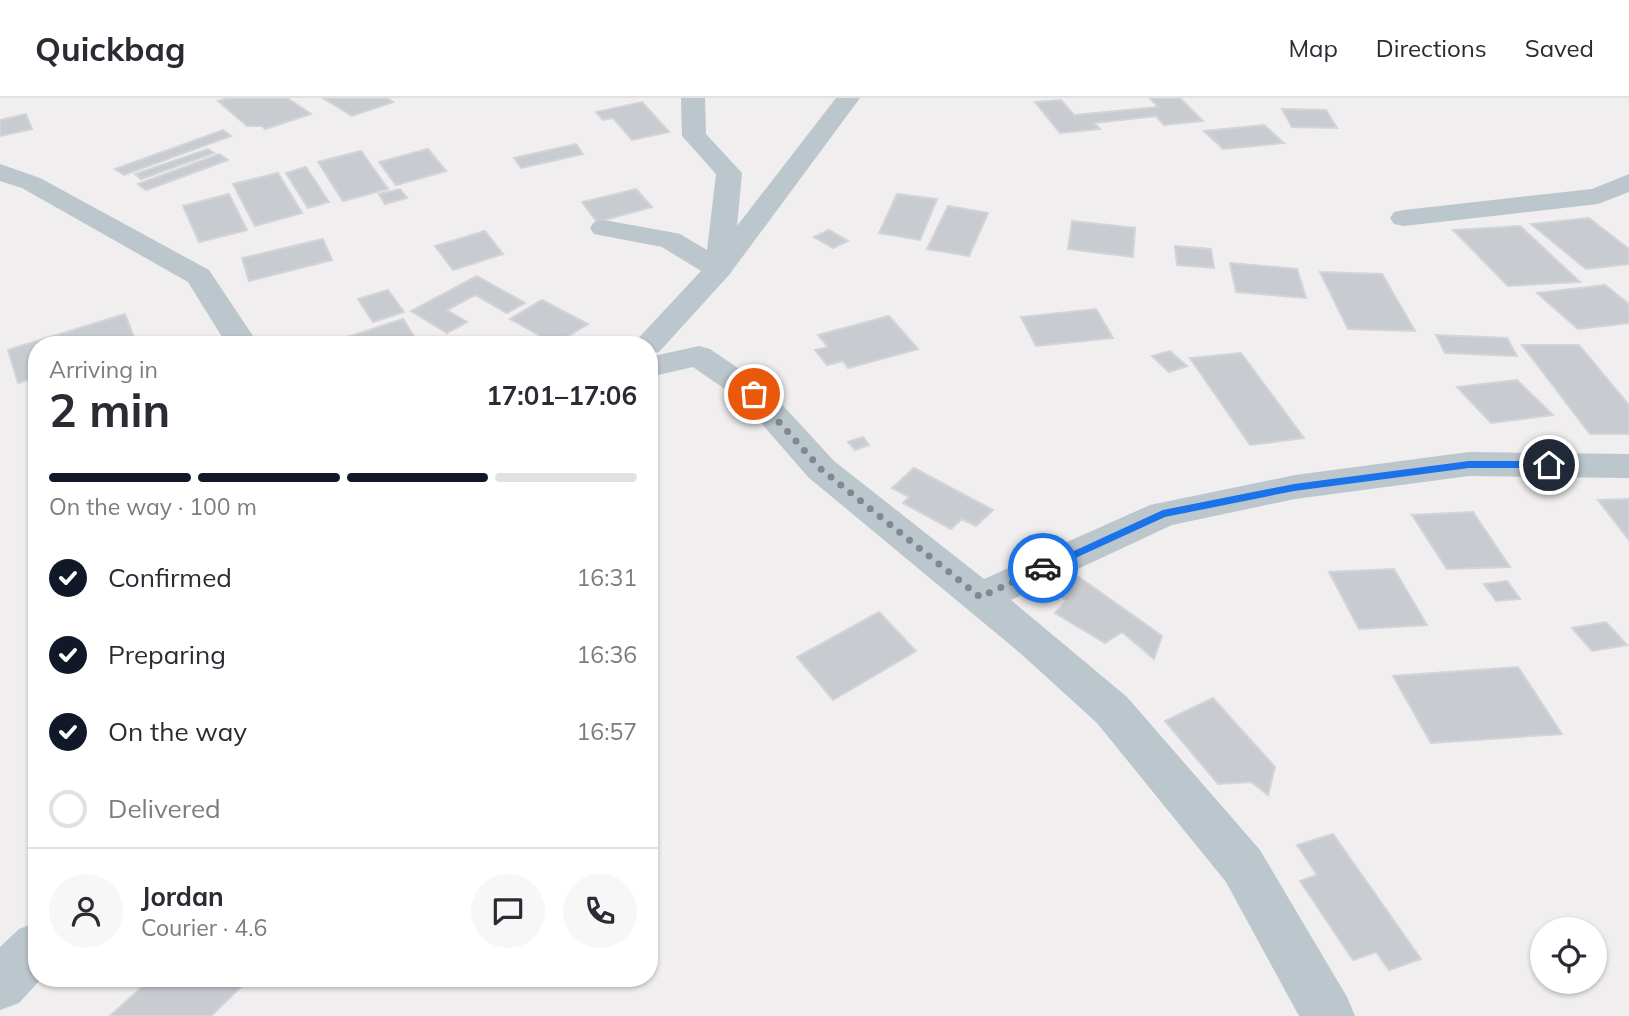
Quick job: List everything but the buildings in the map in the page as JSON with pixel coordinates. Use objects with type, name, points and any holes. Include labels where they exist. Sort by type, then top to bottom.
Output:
[{"type":"street","points":[[693,98],[694,136],[729,173],[719,269]]},
{"type":"street","points":[[656,336],[719,269],[848,98]]},
{"type":"street","points":[[0,172],[31,183],[199,276],[237,336]]},
{"type":"street","points":[[1404,218],[1598,196],[1629,182]]},
{"type":"street","points":[[604,228],[670,240],[719,269]]},
{"type":"street","points":[[658,365],[699,356],[754,394],[821,469],[980,597],[1112,710],[1243,866],[1328,1016]]},
{"type":"street","points":[[980,597],[1163,514],[1229,500],[1294,487],[1469,464],[1629,466]]},
{"type":"street","points":[[0,984],[28,956]]},
{"type":"way so far","points":[[754,394],[821,469],[980,597],[1043,568]]},
{"type":"route","points":[[1043,568],[1163,514],[1294,487],[1469,464],[1549,465]]}]
